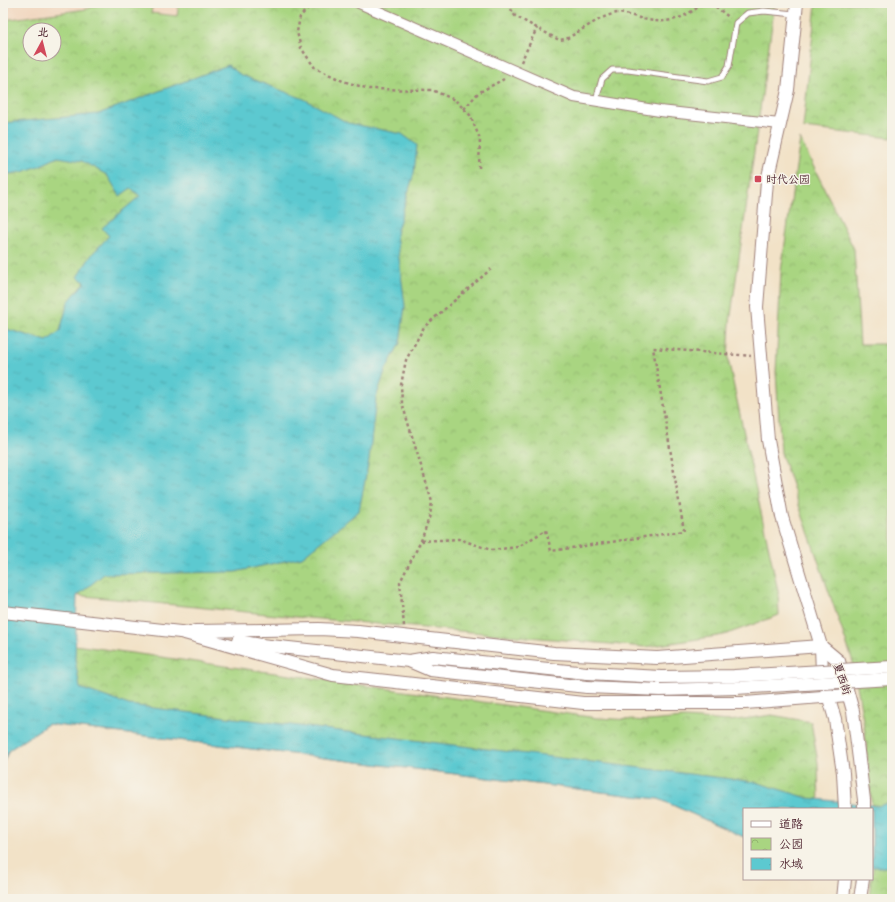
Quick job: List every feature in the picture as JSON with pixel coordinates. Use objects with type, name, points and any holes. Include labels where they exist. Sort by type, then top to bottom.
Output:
[{"type":"street","points":[[359,3],[574,97],[660,111],[780,124]]},
{"type":"street","points":[[181,632],[319,629],[358,631],[554,653],[657,658],[822,646],[782,517],[768,440],[757,307],[767,181],[788,90],[797,8]]},
{"type":"street","points":[[3,612],[181,632],[261,645],[409,660],[433,657],[587,673],[661,677],[734,676],[892,667]]},
{"type":"street","points":[[181,632],[334,675],[583,703],[745,703],[829,698],[848,695]]},
{"type":"street","name":"夏西街","points":[[822,646],[839,661],[853,711],[864,808]]},
{"type":"street","name":"夏西街","points":[[822,646],[822,674],[835,719],[841,757],[845,808]]},
{"type":"street","points":[[409,660],[430,670],[588,687],[660,690],[736,688],[892,678]]},
{"type":"street","points":[[843,899],[845,880]]},
{"type":"street","points":[[860,899],[863,880]]},
{"type":"lane","points":[[596,100],[602,79],[612,70],[628,70],[708,81],[722,77],[729,66],[736,23],[748,13],[797,8]]},
{"type":"path","points":[[312,3],[300,17],[297,32],[301,48],[316,68],[343,82],[369,89],[432,90],[455,100],[470,115],[480,139],[479,168]]},
{"type":"path","points":[[511,3],[511,9],[515,16],[559,40],[566,39],[608,15],[619,13],[653,22],[671,21],[688,14],[703,3]]},
{"type":"path","points":[[711,3],[736,23]]},
{"type":"path","points":[[464,109],[478,93],[516,72],[537,28]]},
{"type":"path","points":[[405,636],[400,582],[421,541],[430,515],[432,502],[402,402],[401,385],[406,360],[424,327],[491,269]]},
{"type":"path","points":[[421,541],[459,539],[491,550],[518,547],[546,530],[551,552],[684,532],[653,348],[761,357]]},
{"type":"shaded area","points":[[3,3],[101,3],[87,9],[3,20]]},
{"type":"shaded area","points":[[153,3],[179,3],[177,16],[150,13]]},
{"type":"green space","points":[[101,3],[153,3],[151,13],[177,16],[179,3],[775,3],[730,322],[728,359],[778,591],[779,615],[724,635],[645,647],[297,617],[3,588],[3,20],[87,9]]},
{"type":"green space","points":[[816,3],[892,3],[892,138],[803,128]]},
{"type":"green space","points":[[800,139],[854,249],[860,344],[892,344],[892,899],[869,899],[871,880],[873,880],[875,844],[873,808],[872,808],[865,732],[853,662],[781,453],[776,372],[781,271]]},
{"type":"green space","points":[[3,635],[597,718],[648,721],[684,718],[730,721],[772,715],[811,722],[818,763],[819,808],[743,808],[743,837],[659,799],[48,724],[9,750],[3,763]]},
{"type":"water","points":[[228,65],[241,75],[304,99],[348,123],[402,134],[417,145],[414,173],[396,234],[405,306],[400,343],[385,371],[376,398],[369,460],[359,511],[302,557],[235,572],[104,574],[77,596],[75,660],[80,688],[129,705],[755,782],[808,798],[878,806],[892,802],[892,867],[873,867],[873,808],[743,808],[743,837],[659,799],[48,724],[9,750],[3,763],[3,328],[47,341],[60,331],[68,302],[85,282],[77,277],[93,253],[109,236],[102,228],[140,196],[131,188],[120,196],[107,175],[82,161],[58,157],[22,172],[3,175],[3,123],[98,114]]},
{"type":"place","name":"时代公园","points":[[758,179]]}]
